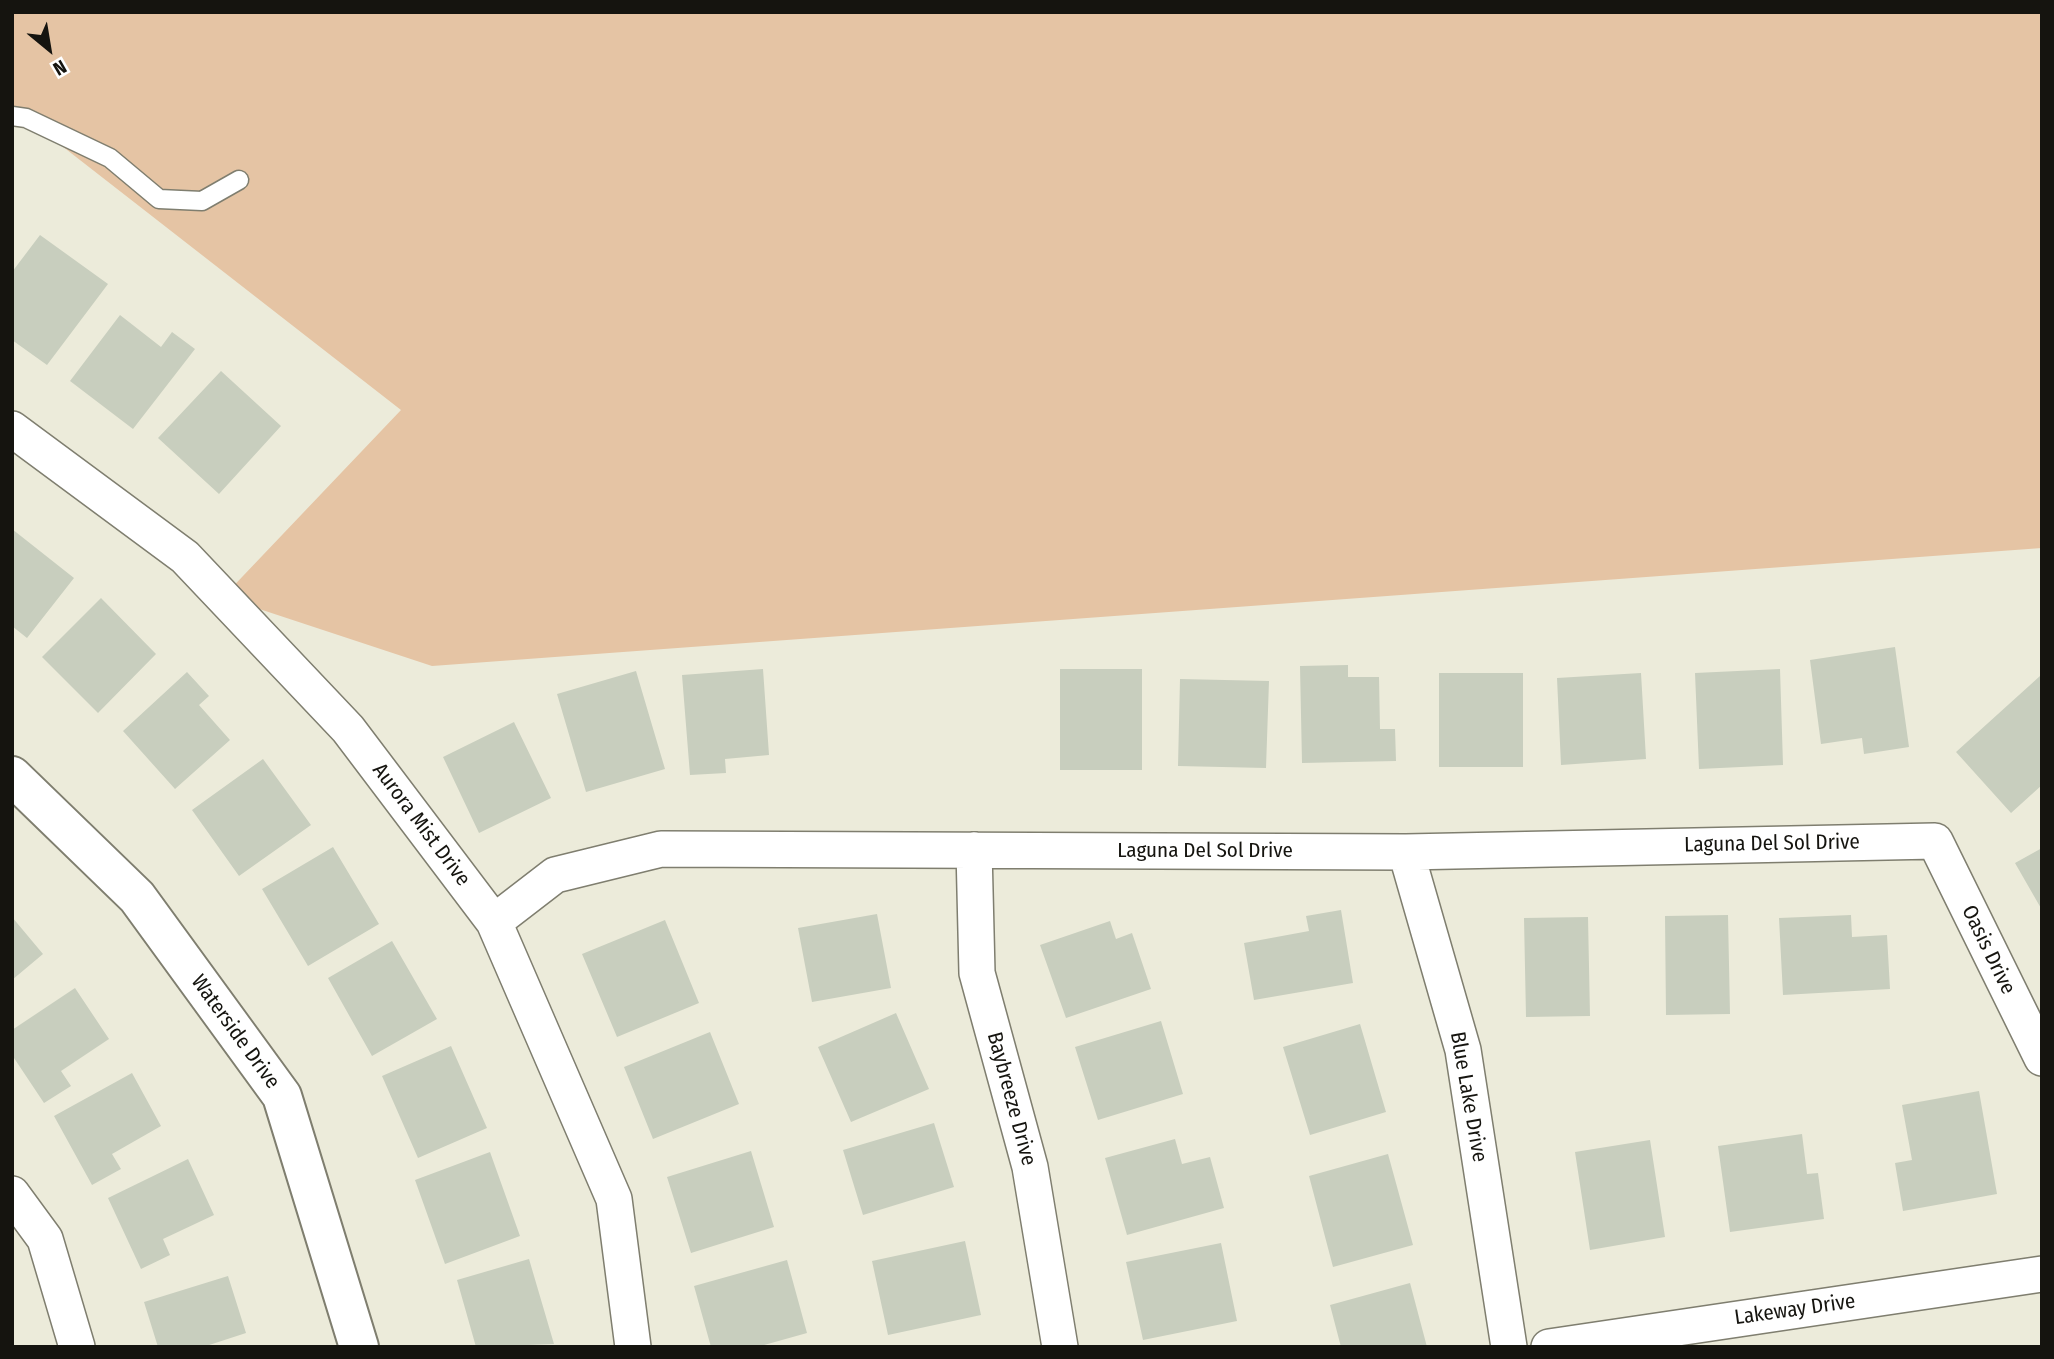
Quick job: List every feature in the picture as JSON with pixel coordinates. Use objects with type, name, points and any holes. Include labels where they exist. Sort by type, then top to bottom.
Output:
[{"type":"street","name":"Aurora Mist Drive","points":[[12,429],[185,557],[348,729],[494,922],[614,1199],[633,1347]]},
{"type":"street","name":"Waterside Drive","points":[[12,776],[137,897],[282,1097],[359,1347]]},
{"type":"street","name":"Laguna Del Sol Drive","points":[[494,922],[555,875],[661,849],[1406,852],[1935,841]]},
{"type":"street","name":"Oasis Drive","points":[[1935,841],[2042,1058]]},
{"type":"street","name":"Baybreeze Drive","points":[[974,850],[977,973],[1030,1167],[1059,1347]]},
{"type":"street","name":"Blue Lake Drive","points":[[1406,852],[1462,1050],[1508,1347]]},
{"type":"street","points":[[12,1194],[45,1239],[77,1347]]},
{"type":"street","name":"Lakeway Drive","points":[[1549,1347],[2042,1274]]},
{"type":"lane","points":[[12,116],[26,118],[110,158],[159,199],[202,201],[239,180]]},
{"type":"shaded area","points":[[12,12],[2042,12],[2042,548],[432,666],[223,597],[401,410],[26,118],[12,120]]},
{"type":"building","points":[[40,235],[108,284],[47,365],[12,340],[12,272]]},
{"type":"building","points":[[120,315],[161,347],[172,332],[195,349],[133,429],[70,381]]},
{"type":"building","points":[[221,371],[281,426],[219,494],[158,438]]},
{"type":"building","points":[[12,529],[74,578],[27,638],[12,626]]},
{"type":"building","points":[[101,598],[156,654],[98,713],[42,657]]},
{"type":"building","points":[[1895,647],[1909,747],[1864,754],[1862,738],[1821,744],[1810,660]]},
{"type":"building","points":[[1348,665],[1348,677],[1379,677],[1380,729],[1395,729],[1396,761],[1302,763],[1300,666]]},
{"type":"building","points":[[763,669],[769,755],[725,759],[726,773],[690,775],[682,675]]},
{"type":"building","points":[[1060,669],[1142,669],[1142,770],[1060,770]]},
{"type":"building","points":[[1780,669],[1783,765],[1699,769],[1695,673]]},
{"type":"building","points":[[636,671],[665,769],[586,792],[557,694]]},
{"type":"building","points":[[187,672],[209,696],[199,705],[230,740],[175,789],[123,731]]},
{"type":"building","points":[[1439,673],[1523,673],[1523,767],[1439,767]]},
{"type":"building","points":[[1641,673],[1646,759],[1561,765],[1557,678]]},
{"type":"building","points":[[2040,676],[2042,785],[2011,813],[1956,752]]},
{"type":"building","points":[[1180,679],[1269,681],[1266,768],[1178,766]]},
{"type":"building","points":[[514,722],[551,798],[479,833],[443,757]]},
{"type":"building","points":[[263,759],[311,825],[239,876],[192,810]]},
{"type":"building","points":[[333,847],[379,924],[308,966],[262,889]]},
{"type":"building","points":[[2042,848],[2042,910],[2015,863]]},
{"type":"building","points":[[1341,910],[1353,983],[1254,1000],[1244,943],[1309,931],[1306,916]]},
{"type":"building","points":[[877,914],[891,988],[812,1002],[798,928]]},
{"type":"building","points":[[1728,915],[1730,1014],[1666,1015],[1665,916]]},
{"type":"building","points":[[1851,915],[1852,937],[1887,935],[1890,989],[1783,995],[1779,918]]},
{"type":"building","points":[[12,917],[43,954],[12,980]]},
{"type":"building","points":[[1588,917],[1590,1016],[1526,1017],[1524,918]]},
{"type":"building","points":[[665,920],[699,1003],[617,1037],[582,954]]},
{"type":"building","points":[[1110,921],[1116,939],[1132,933],[1151,989],[1066,1018],[1040,945]]},
{"type":"building","points":[[392,941],[437,1019],[372,1056],[328,978]]},
{"type":"building","points":[[75,988],[109,1039],[61,1071],[71,1086],[44,1103],[12,1055],[12,1030]]},
{"type":"building","points":[[896,1013],[929,1089],[851,1122],[818,1047]]},
{"type":"building","points":[[1161,1021],[1183,1094],[1098,1120],[1075,1047]]},
{"type":"building","points":[[1360,1024],[1386,1112],[1310,1135],[1283,1047]]},
{"type":"building","points":[[710,1032],[739,1104],[653,1139],[624,1067]]},
{"type":"building","points":[[451,1046],[487,1128],[418,1158],[382,1076]]},
{"type":"building","points":[[132,1073],[161,1126],[112,1154],[121,1169],[92,1185],[54,1116]]},
{"type":"building","points":[[1979,1091],[1997,1194],[1903,1211],[1895,1163],[1912,1160],[1902,1105]]},
{"type":"building","points":[[934,1123],[954,1187],[863,1215],[843,1150]]},
{"type":"building","points":[[1802,1134],[1807,1174],[1818,1173],[1824,1219],[1730,1232],[1718,1146]]},
{"type":"building","points":[[1175,1139],[1182,1164],[1210,1157],[1224,1208],[1127,1235],[1105,1158]]},
{"type":"building","points":[[1650,1140],[1665,1237],[1590,1250],[1575,1152]]},
{"type":"building","points":[[751,1151],[774,1227],[691,1253],[667,1177]]},
{"type":"building","points":[[490,1152],[520,1236],[445,1264],[415,1180]]},
{"type":"building","points":[[1388,1154],[1413,1245],[1333,1267],[1309,1176]]},
{"type":"building","points":[[188,1159],[214,1215],[163,1239],[170,1255],[141,1269],[108,1198]]},
{"type":"building","points":[[965,1241],[981,1315],[888,1335],[872,1261]]},
{"type":"building","points":[[1221,1243],[1237,1321],[1143,1340],[1126,1262]]},
{"type":"building","points":[[529,1259],[554,1344],[476,1347],[457,1280]]},
{"type":"building","points":[[787,1260],[807,1333],[757,1347],[711,1347],[694,1286]]},
{"type":"building","points":[[228,1276],[246,1333],[203,1347],[158,1347],[144,1302]]},
{"type":"building","points":[[1410,1283],[1427,1347],[1341,1347],[1330,1305]]}]
